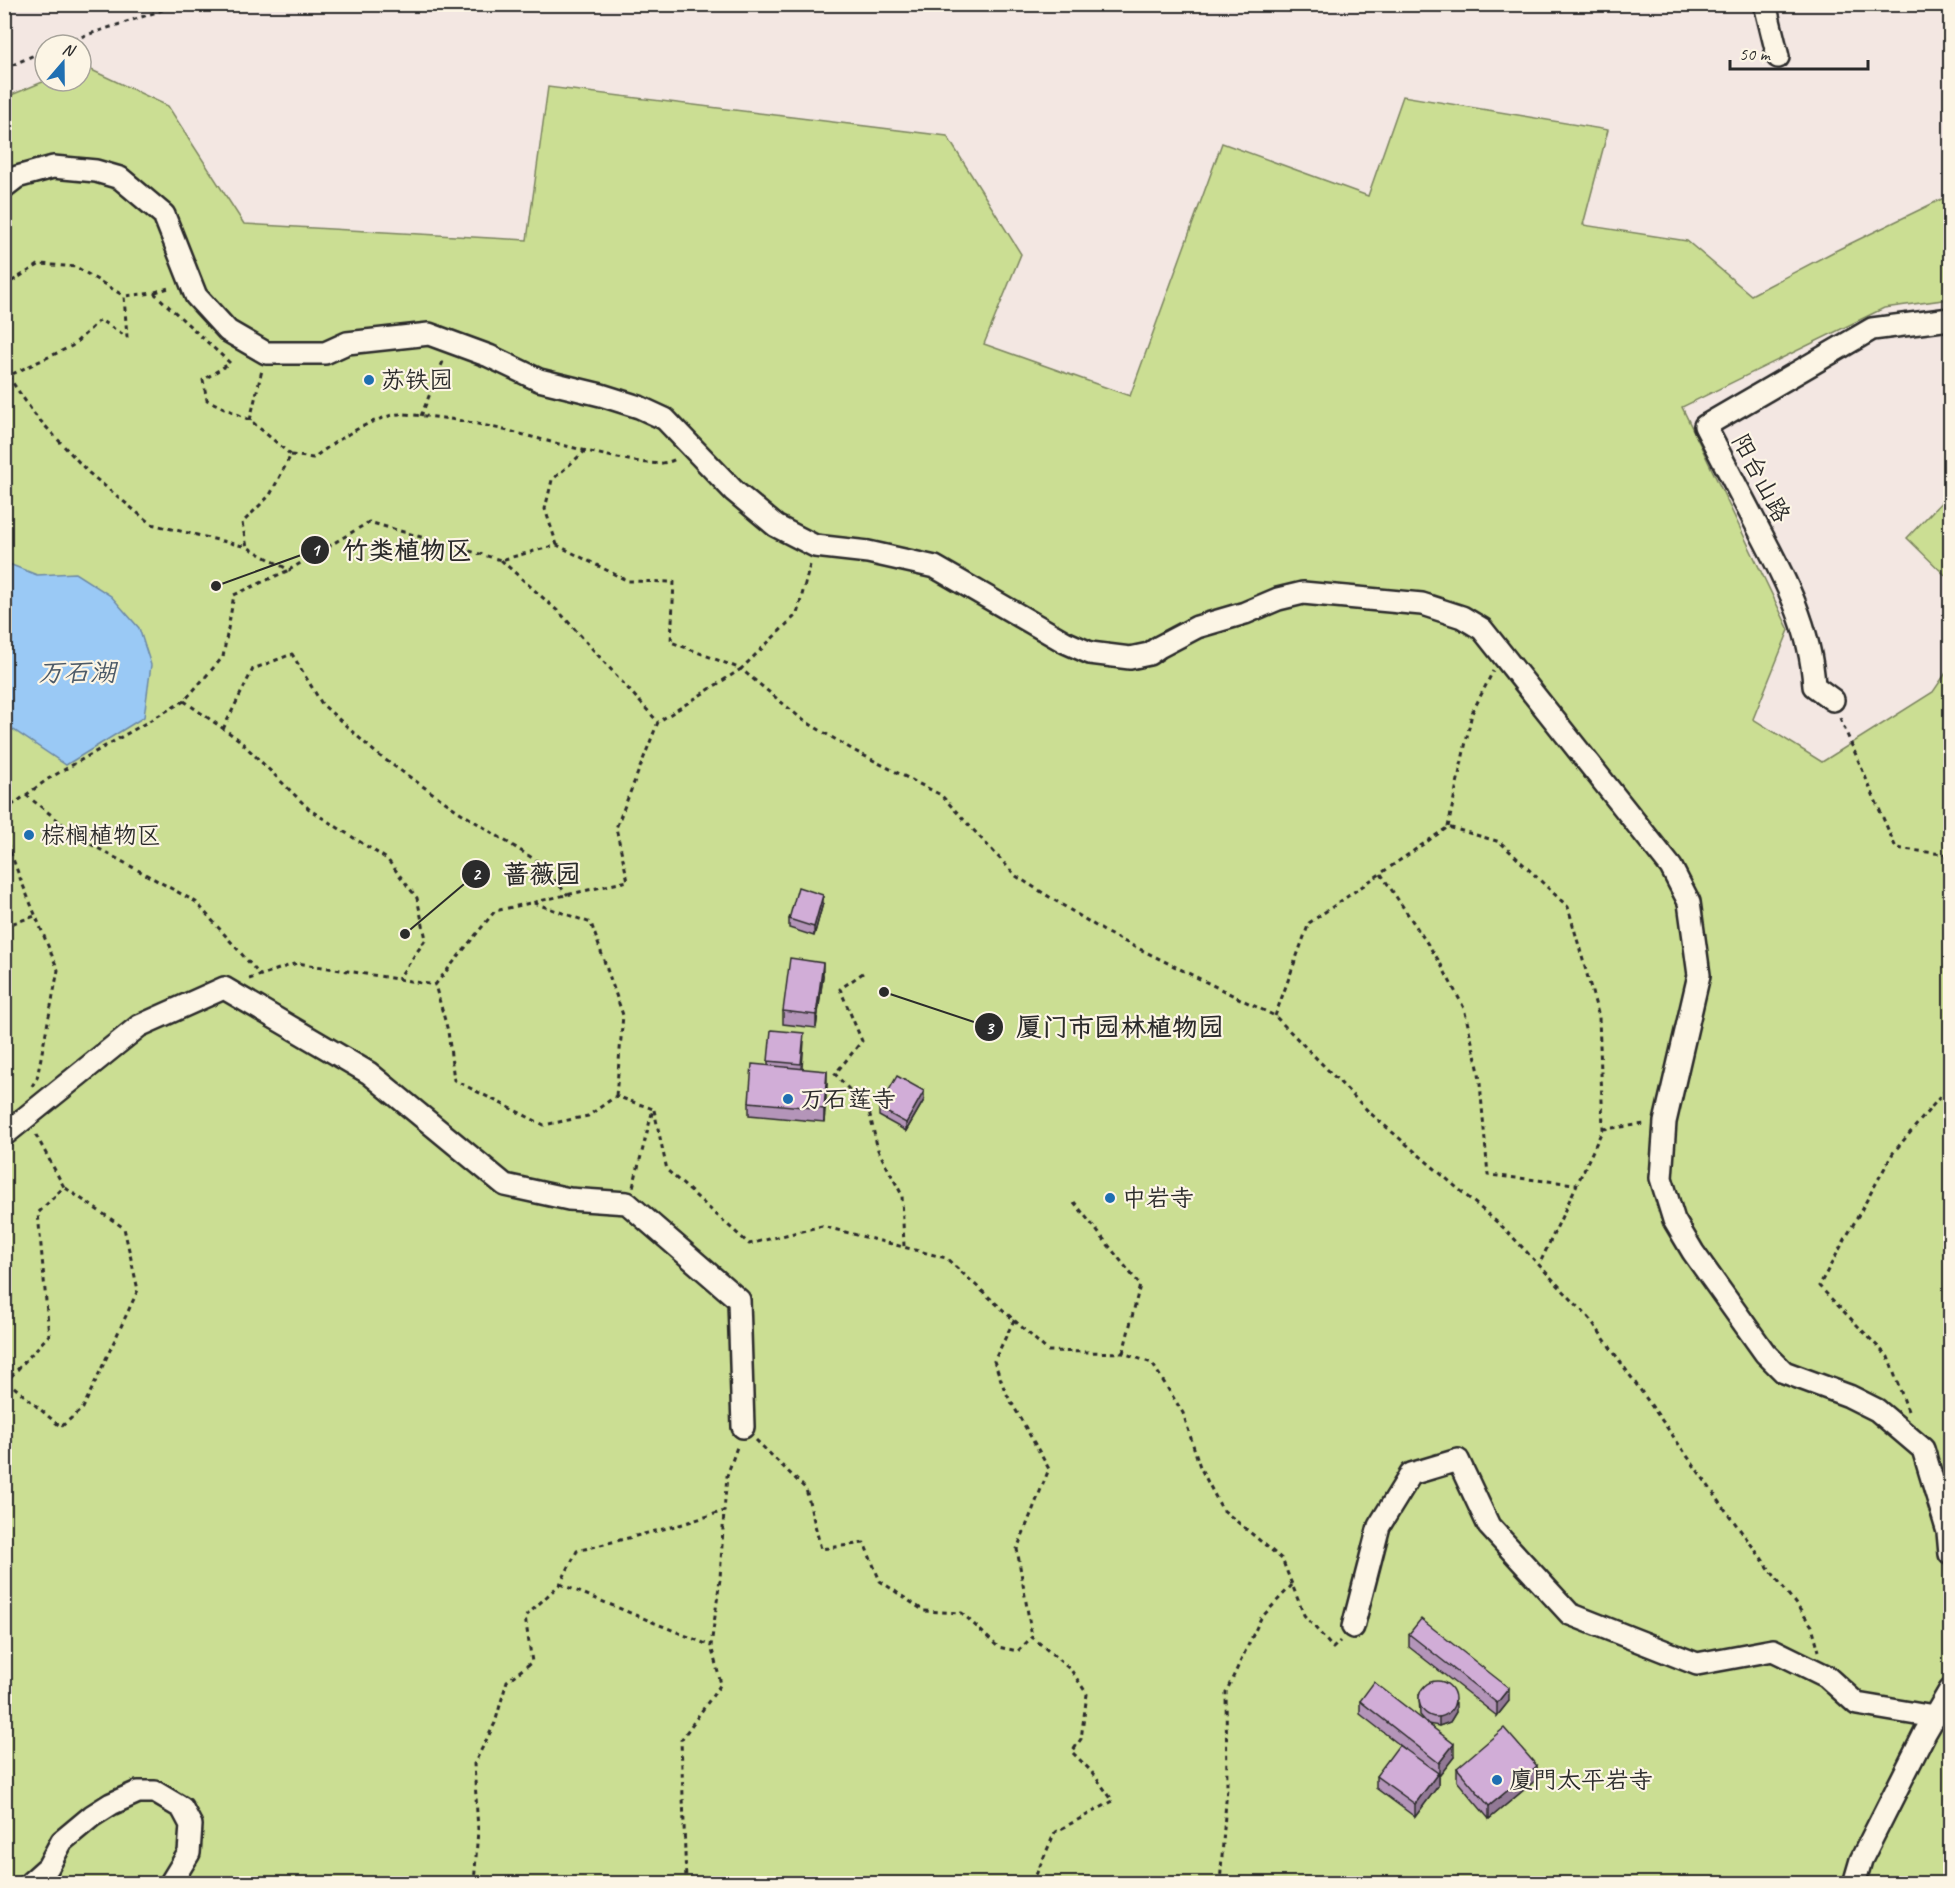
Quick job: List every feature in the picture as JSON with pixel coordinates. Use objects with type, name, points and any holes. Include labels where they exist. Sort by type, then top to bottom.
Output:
[{"type":"street","points":[[1765,4],[1778,57]]},
{"type":"street","points":[[4,187],[17,177],[53,167],[96,171],[120,178],[165,215],[196,296],[228,331],[266,353],[325,352],[347,343],[412,335],[429,334],[451,340],[539,380],[601,395],[665,419],[734,490],[776,526],[815,546],[868,552],[935,567],[1065,642],[1090,653],[1130,658],[1149,654],[1159,646],[1197,627],[1245,613],[1278,599],[1303,593],[1422,604],[1462,617],[1482,629],[1671,867],[1689,902],[1699,975],[1665,1122],[1661,1178],[1674,1220],[1693,1252],[1765,1353],[1784,1372],[1849,1396],[1877,1410],[1923,1449],[1948,1532],[1950,1554]]},
{"type":"street","name":"阳台山路","points":[[1833,700],[1814,686],[1813,665],[1799,612],[1778,564],[1705,426],[1872,328],[1950,319]]},
{"type":"street","points":[[4,1135],[140,1026],[224,988],[369,1073],[505,1185],[569,1198],[627,1203],[739,1300],[743,1427]]},
{"type":"street","points":[[1353,1627],[1379,1526],[1411,1474],[1458,1460],[1490,1526],[1570,1614],[1697,1664],[1773,1650],[1826,1676],[1857,1704],[1934,1717]]},
{"type":"street","points":[[1854,1884],[1861,1860],[1950,1690]]},
{"type":"street","points":[[29,1884],[48,1867],[62,1841],[92,1816],[111,1804],[138,1792],[155,1792],[182,1808],[191,1825],[189,1853],[170,1884]]},
{"type":"path","points":[[93,33],[181,4]]},
{"type":"path","points":[[4,69],[33,56]]},
{"type":"path","points":[[4,286],[40,264],[76,267],[124,296],[154,292],[230,363],[203,380],[207,400],[250,420],[291,455],[312,458],[348,432],[395,414],[454,419],[585,451],[637,461],[668,464],[695,450]]},
{"type":"path","points":[[124,296],[127,337],[100,320],[72,346],[6,376],[35,415],[88,473],[151,524],[247,547],[289,570]]},
{"type":"path","points":[[421,416],[451,340]]},
{"type":"path","points":[[250,420],[266,353]]},
{"type":"path","points":[[557,545],[545,509],[552,480],[585,451]]},
{"type":"path","points":[[247,547],[242,523],[270,495],[291,455]]},
{"type":"path","points":[[4,811],[48,778],[184,701],[223,657],[234,595],[289,570],[369,522],[501,560],[562,615],[658,722]]},
{"type":"path","points":[[501,560],[557,545],[628,581],[674,582],[671,642],[741,669],[803,720],[853,750],[941,795],[1016,876],[1107,933],[1275,1016],[1370,1113],[1505,1229],[1590,1319],[1729,1515],[1812,1626],[1826,1676]]},
{"type":"path","points":[[435,985],[495,911],[628,881],[616,828],[658,722],[741,669],[797,614],[815,546]]},
{"type":"path","points":[[1275,1016],[1308,923],[1448,827],[1472,713],[1502,653]]},
{"type":"path","points":[[223,729],[253,669],[292,654],[322,704],[377,754],[458,811],[537,861],[568,895]]},
{"type":"path","points":[[1833,700],[1896,848],[1950,855]]},
{"type":"path","points":[[184,701],[238,739],[310,810],[387,859],[417,898],[426,939],[398,979]]},
{"type":"path","points":[[26,795],[83,840],[196,902],[260,975]]},
{"type":"path","points":[[1448,827],[1500,843],[1568,907],[1599,1017],[1603,1129],[1539,1265]]},
{"type":"path","points":[[4,835],[58,969],[37,1078],[30,1088]]},
{"type":"path","points":[[1381,874],[1439,961],[1464,1008],[1479,1072],[1488,1175],[1577,1184]]},
{"type":"path","points":[[533,903],[591,923],[622,1015],[616,1096]]},
{"type":"path","points":[[4,926],[35,916]]},
{"type":"path","points":[[224,988],[297,963],[435,985]]},
{"type":"path","points":[[863,973],[840,989],[862,1041],[836,1074],[869,1111],[878,1150],[902,1195],[904,1247]]},
{"type":"path","points":[[435,985],[448,1031],[454,1080],[544,1125],[588,1116],[616,1096]]},
{"type":"path","points":[[1911,1418],[1888,1357],[1819,1286],[1893,1153],[1950,1085]]},
{"type":"path","points":[[616,1096],[653,1109]]},
{"type":"path","points":[[653,1109],[667,1170],[749,1244],[822,1227],[946,1258],[1048,1351],[1123,1353],[1152,1363],[1183,1413],[1200,1467],[1222,1509],[1282,1559],[1304,1615],[1334,1648],[1353,1627]]},
{"type":"path","points":[[627,1203],[653,1109]]},
{"type":"path","points":[[26,1117],[64,1187],[124,1228],[138,1290],[83,1408],[61,1427],[6,1381],[49,1335],[43,1247],[38,1213],[64,1187]]},
{"type":"path","points":[[1603,1129],[1665,1122]]},
{"type":"path","points":[[1074,1202],[1140,1285],[1123,1353]]},
{"type":"path","points":[[1014,1320],[994,1361],[1005,1391],[1049,1469],[1017,1549],[1032,1637],[1071,1670],[1087,1694],[1081,1739],[1072,1752],[1091,1771],[1113,1801],[1055,1833],[1032,1884]]},
{"type":"path","points":[[684,1884],[686,1881],[686,1834],[681,1740],[721,1684],[711,1646],[720,1579],[727,1476],[743,1427],[806,1489],[821,1549],[864,1543],[880,1581],[924,1611],[962,1612],[998,1647],[1018,1651],[1032,1637]]},
{"type":"path","points":[[474,1884],[478,1830],[474,1764],[495,1723],[507,1681],[532,1662],[525,1617],[560,1584],[577,1551],[724,1511]]},
{"type":"path","points":[[560,1584],[711,1646]]},
{"type":"path","points":[[1220,1884],[1227,1787],[1226,1692],[1261,1618],[1292,1585]]},
{"type":"green space","points":[[93,71],[168,106],[244,224],[527,240],[548,87],[947,136],[1021,254],[984,344],[1130,396],[1222,143],[1368,196],[1403,96],[1608,130],[1583,225],[1687,241],[1751,295],[1950,195],[1950,299],[1884,308],[1682,407],[1789,630],[1753,719],[1822,762],[1933,692],[1950,667],[1950,1883],[5,1883],[4,98],[33,86],[33,93],[93,93]]},
{"type":"green space","points":[[1950,493],[1950,580],[1907,538]]},
{"type":"water","name":"万石湖","points":[[4,562],[37,575],[75,573],[111,596],[139,628],[151,665],[144,717],[66,765],[5,724]]},
{"type":"building","points":[[798,887],[823,895],[814,927],[789,919]]},
{"type":"building","points":[[790,958],[823,963],[816,1015],[783,1011]]},
{"type":"building","points":[[771,1030],[804,1033],[801,1064],[768,1061]]},
{"type":"building","name":"万石莲寺","points":[[752,1064],[827,1071],[824,1109],[749,1102]]},
{"type":"building","points":[[897,1076],[924,1091],[906,1123],[879,1108]]},
{"type":"building","points":[[1421,1619],[1509,1688],[1497,1703],[1409,1634]]},
{"type":"building","points":[[1437,1681],[1450,1686],[1455,1699],[1450,1712],[1437,1717],[1424,1712],[1419,1699],[1424,1686]]},
{"type":"building","points":[[1374,1682],[1454,1744],[1439,1763],[1360,1701]]},
{"type":"building","name":"廈門太平岩寺","points":[[1504,1728],[1537,1766],[1489,1806],[1457,1768]]},
{"type":"building","points":[[1399,1745],[1438,1773],[1415,1804],[1376,1776]]},
{"type":"place","name":"苏铁园","points":[[369,380]]},
{"type":"place","name":"竹类植物区","points":[[216,586]]},
{"type":"place","name":"棕榈植物区","points":[[29,835]]},
{"type":"place","name":"蔷薇园","points":[[405,934]]},
{"type":"place","name":"厦门市园林植物园","points":[[884,992]]},
{"type":"place","name":"万石莲寺","points":[[788,1099]]},
{"type":"place","name":"中岩寺","points":[[1110,1198]]},
{"type":"place","name":"廈門太平岩寺","points":[[1497,1780]]}]
